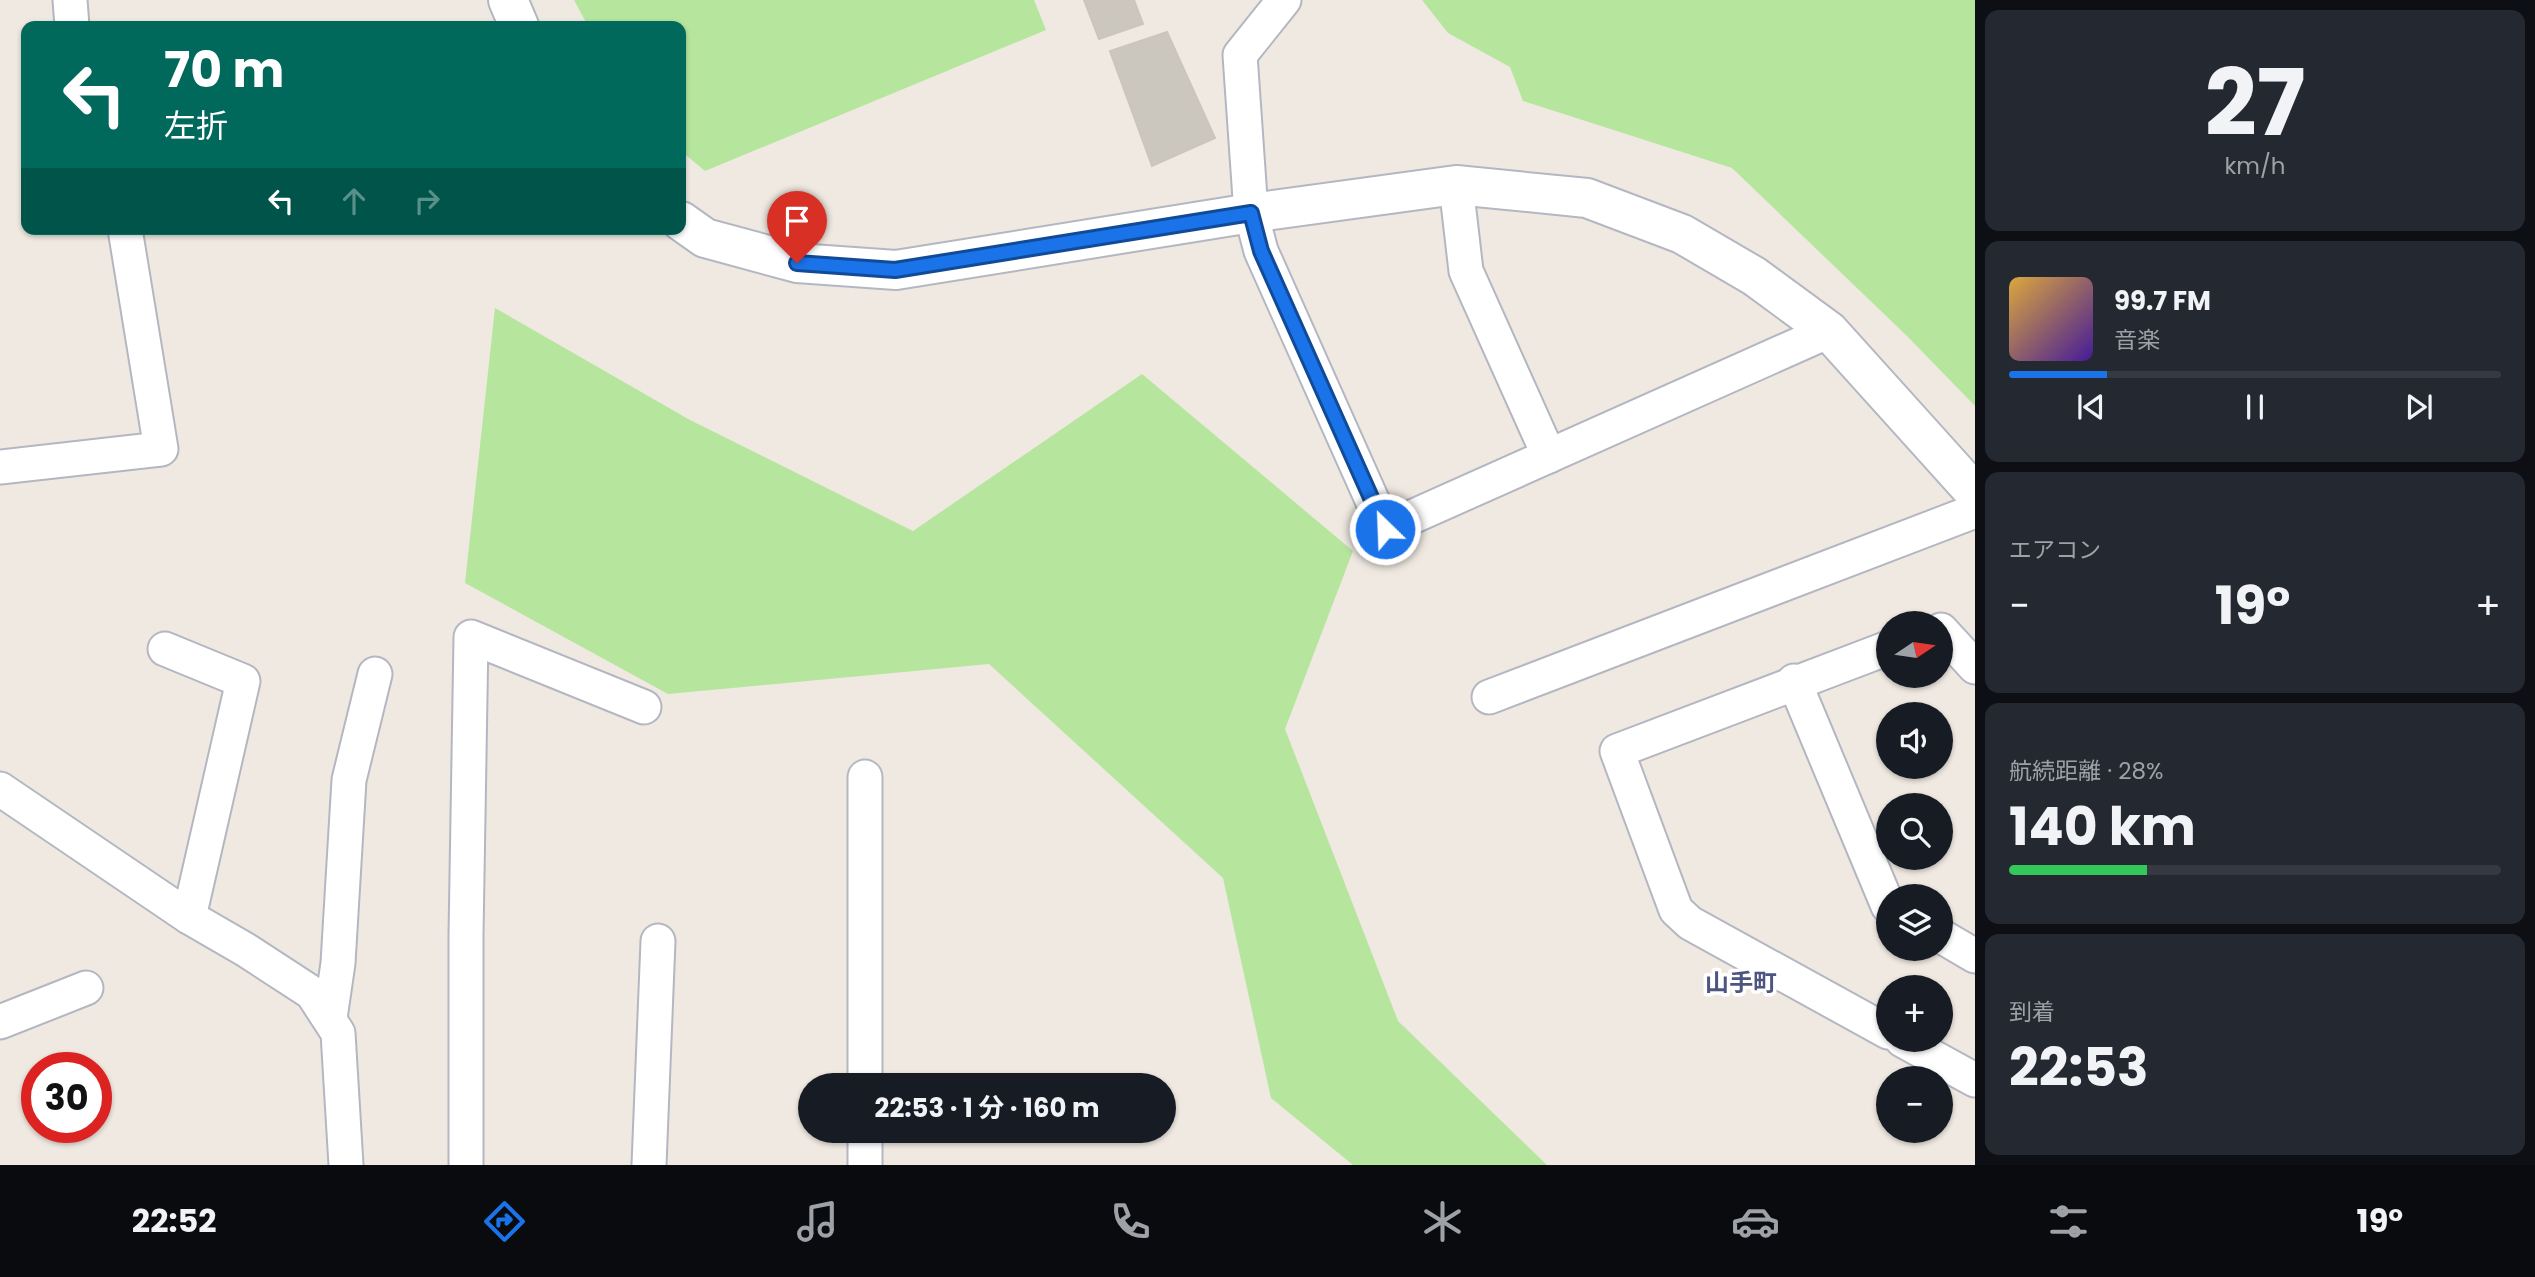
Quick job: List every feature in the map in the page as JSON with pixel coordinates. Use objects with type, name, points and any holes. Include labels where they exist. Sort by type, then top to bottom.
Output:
[{"type":"street","points":[[71,0],[72,21]]},
{"type":"street","points":[[508,0],[517,21]]},
{"type":"street","points":[[1284,0],[1240,55],[1251,213],[1261,251],[1385,529],[1829,331]]},
{"type":"street","points":[[1456,185],[1466,271],[1549,456]]},
{"type":"street","points":[[686,225],[705,238],[797,263],[895,270],[1251,213],[1456,185],[1587,198],[1682,234],[1754,276],[1829,331],[1975,493]]},
{"type":"street","points":[[0,467],[161,449],[126,235]]},
{"type":"street","points":[[1489,697],[1975,511]]},
{"type":"street","points":[[466,1165],[466,935],[471,637],[644,708]]},
{"type":"street","points":[[1953,643],[1975,667]]},
{"type":"street","points":[[165,649],[243,681],[188,917]]},
{"type":"street","points":[[1876,652],[1794,681],[1617,751],[1676,909],[1690,923],[1876,1025]]},
{"type":"street","points":[[330,1018],[338,963],[348,780],[375,674]]},
{"type":"street","points":[[1794,681],[1879,884]]},
{"type":"street","points":[[865,776],[865,1073]]},
{"type":"street","points":[[0,789],[188,917],[246,950],[312,993],[338,1033],[346,1165]]},
{"type":"street","points":[[649,1165],[658,941]]},
{"type":"street","points":[[1953,943],[1975,956]]},
{"type":"street","points":[[0,1022],[86,988]]},
{"type":"street","points":[[1924,1052],[1975,1080]]},
{"type":"street","points":[[865,1143],[865,1165]]},
{"type":"green space","points":[[574,0],[1034,0],[1046,30],[705,171],[686,155],[686,21],[585,21]]},
{"type":"green space","points":[[1422,0],[1975,0],[1975,406],[1908,337],[1732,168],[1523,101],[1510,67],[1448,33]]},
{"type":"green space","points":[[495,308],[690,420],[913,531],[1142,374],[1353,551],[1285,729],[1398,1021],[1547,1165],[1353,1165],[1271,1098],[1223,878],[989,664],[668,694],[465,583]]},
{"type":"building","points":[[1084,0],[1134,0],[1143,24],[1099,39]]},
{"type":"building","points":[[1167,32],[1215,138],[1152,166],[1110,51]]},
{"type":"district","name":"山手町","points":[[1741,983]]},
{"type":"route","points":[[797,263],[895,270],[968,256],[1251,213],[1261,251],[1385,529]]}]
